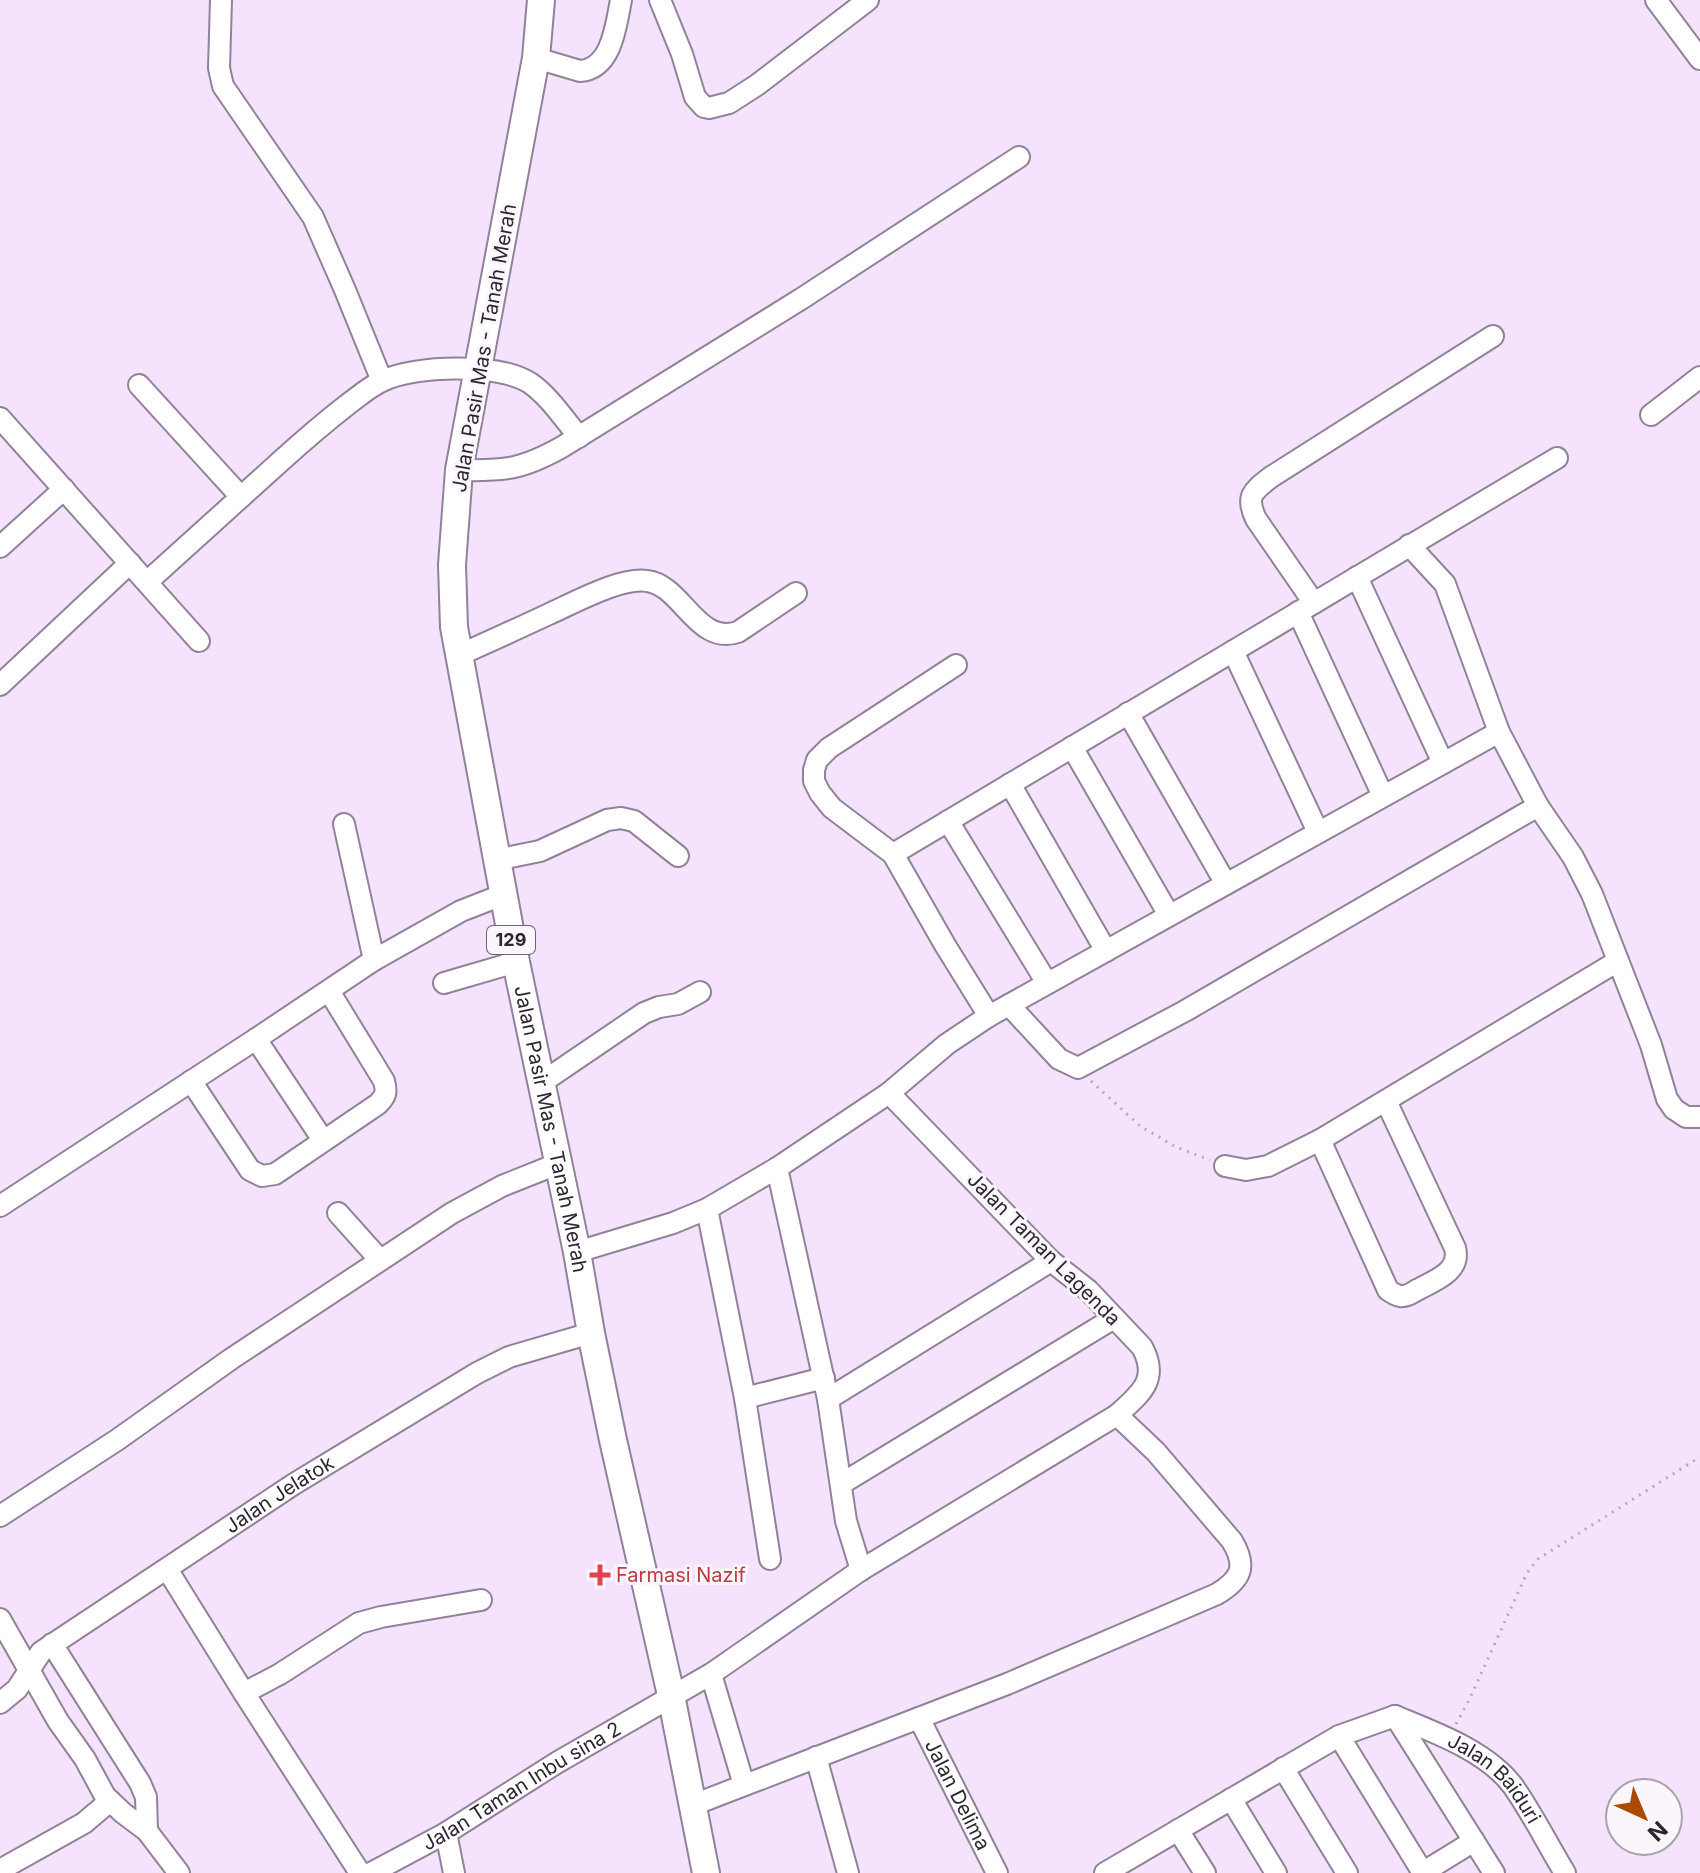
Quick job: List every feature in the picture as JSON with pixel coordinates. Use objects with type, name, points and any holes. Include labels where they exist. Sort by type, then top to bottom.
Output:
[{"type":"main road","name":"Jalan Pasir Mas - Tanah Merah","points":[[541,0],[536,58],[459,470],[452,565],[454,627],[502,895],[613,1440],[671,1695],[706,1873]]},
{"type":"street","points":[[221,0],[219,68],[223,86],[313,217],[382,381]]},
{"type":"street","points":[[536,58],[580,71],[595,67],[613,39],[621,0]]},
{"type":"street","points":[[660,0],[695,97],[709,108],[729,103],[757,85],[868,0]]},
{"type":"street","points":[[1656,0],[1700,59]]},
{"type":"street","points":[[459,470],[497,471],[523,467],[546,456],[801,299],[1019,157]]},
{"type":"street","points":[[1383,796],[1306,607],[1256,519],[1250,498],[1271,477],[1493,336]]},
{"type":"street","points":[[147,582],[313,432],[382,381],[433,369],[479,368],[529,382],[579,437]]},
{"type":"street","points":[[1651,415],[1700,377]]},
{"type":"street","points":[[139,385],[241,497]]},
{"type":"street","points":[[0,418],[199,641]]},
{"type":"street","points":[[893,854],[1557,458]]},
{"type":"street","points":[[0,547],[64,489]]},
{"type":"street","points":[[1409,545],[1445,584],[1499,732],[1538,806],[1573,857],[1592,894],[1651,1045],[1667,1099],[1674,1109],[1686,1117],[1700,1117]]},
{"type":"street","points":[[0,685],[130,563]]},
{"type":"street","points":[[1357,577],[1443,763]]},
{"type":"street","points":[[459,655],[597,592],[626,583],[650,581],[660,585],[702,625],[718,635],[728,636],[796,593]]},
{"type":"street","points":[[1233,651],[1318,832]]},
{"type":"street","points":[[956,665],[829,748],[817,760],[814,781],[832,808],[893,854],[989,1016]]},
{"type":"street","points":[[1128,713],[1226,884]]},
{"type":"street","points":[[577,1252],[673,1223],[707,1209],[777,1168],[889,1093],[947,1044],[989,1016],[1499,732]]},
{"type":"street","points":[[1072,747],[1169,915]]},
{"type":"street","points":[[1010,784],[1106,951]]},
{"type":"street","points":[[1009,1005],[1059,1059],[1078,1068],[1185,1011],[1538,806]]},
{"type":"street","points":[[496,860],[540,851],[607,820],[621,818],[634,821],[678,856]]},
{"type":"street","points":[[948,821],[1047,983]]},
{"type":"street","points":[[344,824],[374,960]]},
{"type":"street","points":[[0,1206],[374,960],[461,911],[502,895]]},
{"type":"street","points":[[1225,1166],[1246,1170],[1268,1166],[1320,1140],[1618,961]]},
{"type":"street","points":[[444,983],[516,962]]},
{"type":"street","points":[[191,1081],[250,1170],[262,1176],[275,1174],[384,1097],[384,1081],[329,991]]},
{"type":"street","points":[[541,1083],[644,1013],[678,1004],[700,992]]},
{"type":"street","points":[[256,1039],[323,1140]]},
{"type":"street","name":"Jalan Taman Lagenda","points":[[889,1093],[1051,1261],[1088,1290],[1142,1347],[1150,1368],[1148,1382],[1141,1393],[1117,1415]]},
{"type":"street","points":[[1320,1140],[1388,1290],[1400,1296],[1408,1295],[1446,1275],[1457,1255],[1386,1101]]},
{"type":"street","points":[[0,1516],[452,1213],[502,1186],[557,1164]]},
{"type":"street","points":[[777,1168],[824,1378],[846,1521],[861,1570]]},
{"type":"street","points":[[707,1209],[745,1398],[770,1559]]},
{"type":"street","points":[[338,1213],[380,1260]]},
{"type":"street","points":[[828,1399],[1051,1261]]},
{"type":"street","points":[[841,1484],[1114,1318]]},
{"type":"street","name":"Jalan Jelatok","points":[[0,1703],[17,1689],[41,1652],[294,1484],[477,1373],[509,1357],[591,1333]]},
{"type":"street","points":[[745,1398],[824,1378]]},
{"type":"street","points":[[693,1805],[1007,1684],[1228,1588],[1241,1569],[1241,1556],[1232,1541],[1156,1452],[1117,1415]]},
{"type":"street","name":"Jalan Taman Inbu sina 2","points":[[371,1873],[446,1833],[558,1762],[711,1674],[861,1570],[1117,1415]]},
{"type":"street","points":[[167,1569],[360,1873]]},
{"type":"street","points":[[244,1693],[280,1674],[359,1623],[481,1600]]},
{"type":"street","points":[[0,1619],[58,1721],[110,1801],[147,1831],[179,1873]]},
{"type":"street","points":[[52,1644],[140,1783],[146,1797],[147,1831]]},
{"type":"street","points":[[711,1674],[744,1785]]},
{"type":"street","points":[[1105,1873],[1130,1867],[1178,1830],[1339,1736],[1395,1716],[1494,1873]]},
{"type":"street","name":"Jalan Baiduri","points":[[1395,1716],[1448,1738],[1490,1763],[1512,1785],[1565,1873]]},
{"type":"street","name":"Jalan Delima","points":[[919,1718],[997,1873]]},
{"type":"street","points":[[1339,1736],[1422,1873],[1474,1841]]},
{"type":"street","points":[[816,1757],[848,1873]]},
{"type":"street","points":[[1283,1768],[1347,1873]]},
{"type":"street","points":[[1231,1799],[1276,1873]]},
{"type":"street","points":[[0,1870],[84,1823],[110,1801]]},
{"type":"street","points":[[1178,1830],[1205,1873]]},
{"type":"street","points":[[446,1833],[454,1873]]},
{"type":"path","points":[[1078,1068],[1140,1126],[1176,1147],[1225,1166]]},
{"type":"path","points":[[1448,1738],[1470,1698],[1527,1573],[1538,1559],[1700,1457]]},
{"type":"place","name":"Farmasi Nazif","points":[[600,1575]]}]
